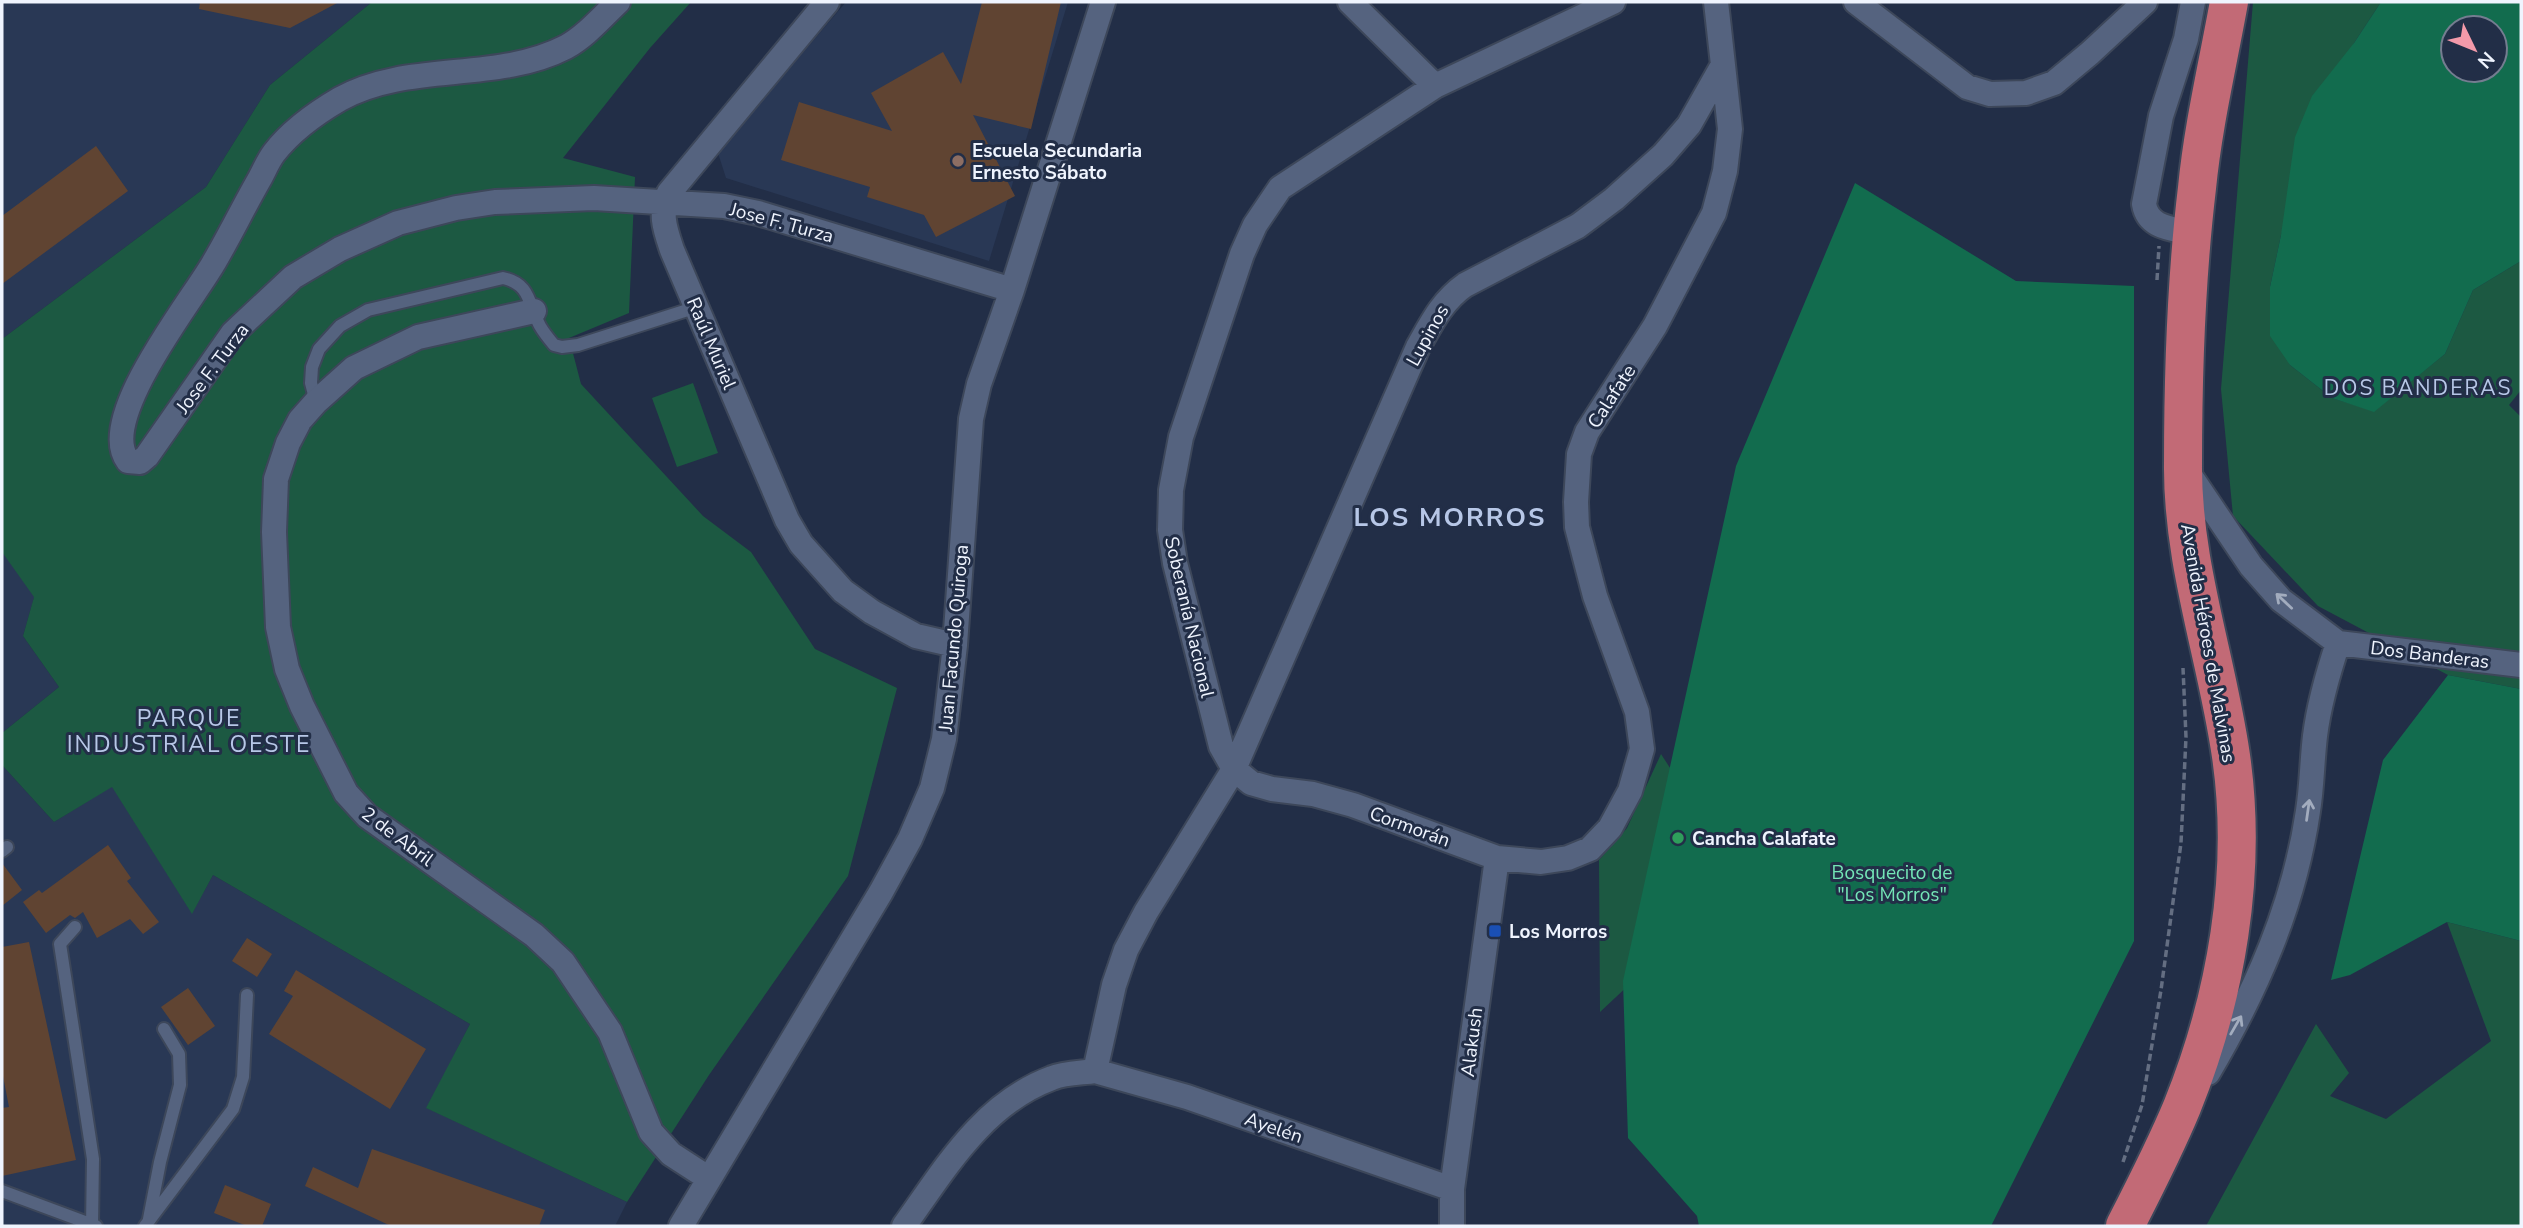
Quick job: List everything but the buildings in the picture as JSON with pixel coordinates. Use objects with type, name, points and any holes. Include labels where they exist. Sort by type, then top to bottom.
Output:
[{"type":"highway","name":"Avenida Héroes de Malvinas","points":[[2125,1226],[2165,1147],[2199,1060],[2215,1004],[2232,914],[2237,853],[2231,757],[2195,585],[2185,507],[2182,464],[2186,322],[2176,229],[2197,184],[2229,2]]},
{"type":"street","name":"Jose F. Turza","points":[[618,2],[568,46],[540,58],[507,67],[440,73],[367,88],[341,99],[306,121],[274,152],[212,266],[155,351],[129,403],[120,444],[128,461],[140,462],[147,456],[233,333],[293,277],[340,249],[398,223],[456,208],[495,202],[594,198],[724,206],[758,213],[1012,290]]},
{"type":"street","points":[[664,203],[669,193],[827,2]]},
{"type":"street","name":"Juan Facundo Quiroga","points":[[681,1226],[881,892],[910,839],[932,788],[944,738],[955,645],[971,419],[983,371],[1012,290],[1102,2]]},
{"type":"street","points":[[1350,2],[1435,86]]},
{"type":"street","name":"Soberanía Nacional","points":[[1234,769],[1221,746],[1175,563],[1170,530],[1171,490],[1181,437],[1242,254],[1255,225],[1280,188],[1435,86],[1613,2]]},
{"type":"street","points":[[1716,2],[1723,65]]},
{"type":"street","points":[[1857,2],[1968,88],[1990,94],[2026,93],[2054,83],[2144,2]]},
{"type":"street","points":[[2176,229],[2154,224],[2146,215],[2144,204],[2161,116],[2186,38],[2193,2]]},
{"type":"street","name":"Lupinos","points":[[1234,769],[1418,347],[1449,296],[1578,226],[1614,199],[1663,155],[1689,125],[1723,65]]},
{"type":"street","name":"Calafate","points":[[1590,849],[1610,828],[1630,791],[1642,749],[1637,712],[1595,596],[1577,527],[1579,454],[1587,432],[1656,327],[1714,213],[1730,130],[1723,65]]},
{"type":"street","name":"Raúl Muriel","points":[[664,203],[662,223],[787,520],[802,544],[843,591],[872,612],[916,636],[955,645]]},
{"type":"street","name":"2 de Abril","points":[[534,311],[418,337],[354,368],[300,420],[288,443],[276,479],[274,532],[278,627],[288,669],[302,706],[346,793],[367,816],[534,935],[563,962],[610,1032],[651,1132],[671,1154],[708,1178]]},
{"type":"street","points":[[2165,1147],[2241,1016],[2269,953],[2291,890],[2303,836],[2321,699],[2338,643],[2281,600],[2258,574],[2182,464]]},
{"type":"street","name":"Dos Banderas","points":[[2338,643],[2521,665]]},
{"type":"street","points":[[905,1226],[958,1149],[980,1125],[1011,1100],[1053,1077],[1095,1071],[1114,985],[1126,950],[1146,912],[1234,769]]},
{"type":"street","name":"Cormorán","points":[[1234,769],[1251,783],[1272,789],[1313,794],[1353,805],[1497,858],[1541,862],[1568,858],[1590,849]]},
{"type":"street","name":"Alakush","points":[[1452,1226],[1452,1189],[1497,858]]},
{"type":"street","name":"Ayelén","points":[[1095,1071],[1187,1097],[1452,1189]]},
{"type":"lane","points":[[316,402],[311,383],[312,367],[319,349],[340,326],[368,310],[503,278],[515,281],[525,291],[540,326],[554,345],[562,347],[578,345],[697,307]]},
{"type":"lane","points":[[2,1191],[93,1226],[93,1159],[61,944],[75,927]]},
{"type":"lane","points":[[147,1223],[233,1109],[243,1077],[247,995]]},
{"type":"lane","points":[[147,1223],[159,1162],[180,1085],[179,1054],[164,1029]]},
{"type":"path","points":[[2158,293],[2157,265],[2176,229]]},
{"type":"path","points":[[2122,1164],[2142,1105],[2181,843],[2186,737],[2183,668]]},
{"type":"shaded area","points":[[2,2],[372,2],[270,85],[206,187],[2,339]]},
{"type":"shaded area","points":[[846,2],[1068,2],[989,261],[726,178],[718,153]]},
{"type":"shaded area","points":[[2,539],[38,584],[23,636],[59,687],[2,733]]},
{"type":"shaded area","points":[[2,765],[54,822],[112,786],[192,913],[213,875],[470,1024],[427,1108],[627,1202],[615,1226],[2,1226]]},
{"type":"green space","points":[[372,2],[691,2],[650,48],[563,158],[635,177],[629,313],[569,338],[581,384],[703,516],[751,552],[815,649],[897,688],[848,876],[709,1075],[627,1202],[426,1108],[470,1024],[213,875],[192,914],[112,787],[54,822],[2,765],[2,733],[59,687],[23,636],[34,597],[2,552],[2,339],[206,187],[270,85]]},
{"type":"green space","points":[[2253,2],[2381,2],[2354,43],[2281,235],[2270,287],[2290,365],[2332,398],[2374,411],[2445,354],[2473,290],[2521,261],[2521,390],[2509,405],[2521,417],[2521,689],[2448,675],[2318,606],[2233,516],[2221,389]]},
{"type":"green space","points":[[2381,2],[2521,2],[2521,261],[2473,290],[2445,354],[2374,412],[2332,398],[2290,365],[2270,336],[2270,287],[2281,235],[2295,137],[2312,96],[2354,43]]},
{"type":"green space","name":"Bosquecito de \"Los Morros\"","points":[[1855,183],[2016,281],[2134,286],[2134,941],[1991,1226],[1699,1226],[1697,1216],[1628,1138],[1623,981],[1736,466]]},
{"type":"green space","points":[[693,383],[718,453],[677,467],[652,398]]},
{"type":"green space","points":[[2448,675],[2521,689],[2521,941],[2447,922],[2350,975],[2331,980],[2383,760]]},
{"type":"green space","points":[[1661,754],[1683,788],[1648,967],[1600,1012],[1599,860],[1627,828]]},
{"type":"green space","points":[[2447,922],[2521,941],[2521,1226],[2206,1226],[2316,1024],[2349,1073],[2330,1096],[2386,1119],[2491,1041]]},
{"type":"place","name":"Escuela Secundaria Ernesto Sábato","points":[[958,161]]},
{"type":"place","name":"Cancha Calafate","points":[[1678,838]]},
{"type":"place","name":"Los Morros","points":[[1495,931]]},
{"type":"district","name":"DOS BANDERAS","points":[[2418,388]]},
{"type":"district","name":"LOS MORROS","points":[[1450,517]]},
{"type":"district","name":"PARQUE INDUSTRIAL OESTE","points":[[189,731]]}]
